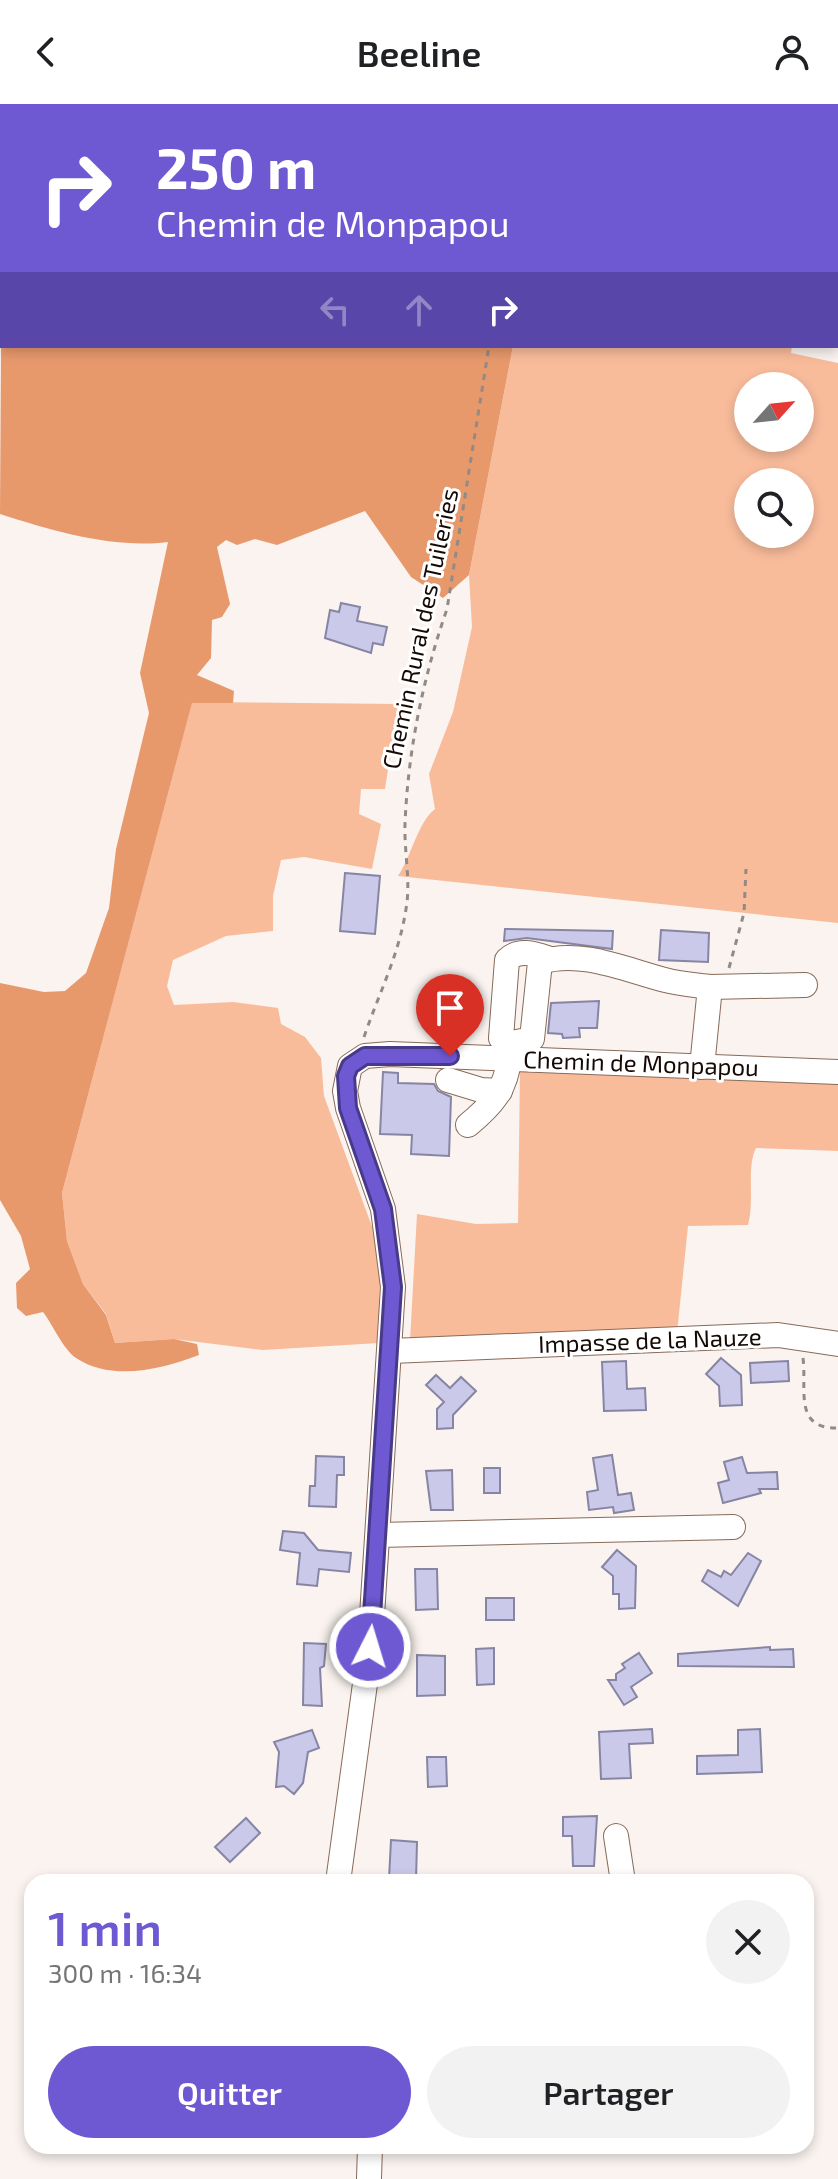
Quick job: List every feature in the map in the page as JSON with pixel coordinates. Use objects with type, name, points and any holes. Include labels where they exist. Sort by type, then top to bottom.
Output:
[{"type":"street","points":[[550,959],[613,963],[668,981],[716,987],[805,985]]},
{"type":"street","points":[[702,1067],[716,987]]},
{"type":"street","name":"Chemin de Monpapou","points":[[365,1056],[390,1054],[838,1072]]},
{"type":"street","points":[[339,1874],[362,1709],[391,1351],[393,1287],[387,1228],[345,1091],[350,1066],[365,1056]]},
{"type":"street","points":[[468,1125],[492,1105],[507,1078],[509,1059]]},
{"type":"street","points":[[448,1080],[481,1090],[500,1091]]},
{"type":"street","name":"Impasse de la Nauze","points":[[391,1351],[778,1335],[795,1340]]},
{"type":"street","points":[[795,1340],[838,1344]]},
{"type":"street","points":[[378,1535],[733,1527]]},
{"type":"street","points":[[616,1836],[622,1874]]},
{"type":"street","points":[[369,2179],[370,2154]]},
{"type":"path","name":"Chemin Rural des Tuileries","points":[[365,1056],[365,1034],[400,948],[407,904],[405,823],[413,733],[447,609],[489,348]]},
{"type":"path","points":[[716,987],[737,947],[744,913],[746,869]]},
{"type":"path","name":"Impasse de la Nauze","points":[[795,1340],[802,1352],[805,1406],[811,1421],[822,1428],[838,1428]]},
{"type":"shaded area","points":[[1,348],[513,348],[469,575],[443,598],[411,577],[365,511],[277,545],[255,539],[237,545],[226,540],[217,547],[230,604],[222,617],[212,620],[211,658],[197,675],[234,691],[233,703],[192,703],[62,1193],[67,1241],[83,1284],[106,1315],[115,1343],[174,1339],[197,1344],[199,1355],[138,1371],[105,1370],[76,1358],[62,1343],[43,1312],[26,1316],[17,1308],[16,1283],[30,1269],[21,1236],[0,1200],[0,983],[44,992],[65,991],[86,973],[109,908],[116,849],[149,713],[140,673],[168,542],[105,541],[0,514]]},
{"type":"shaded area","points":[[513,348],[792,348],[791,353],[838,363],[838,923],[398,876],[424,822],[435,809],[429,774],[453,712],[472,627],[469,575]]},
{"type":"shaded area","points":[[192,702],[398,704],[385,789],[361,789],[359,814],[381,824],[372,869],[304,857],[281,860],[273,896],[273,931],[226,936],[173,960],[167,986],[174,1005],[233,1002],[278,1008],[281,1024],[305,1037],[321,1058],[324,1096],[374,1232],[380,1276],[379,1343],[263,1350],[174,1339],[115,1343],[106,1314],[83,1284],[67,1241],[62,1193]]},
{"type":"shaded area","points":[[520,1069],[838,1079],[838,1151],[756,1148],[748,1225],[688,1226],[677,1333],[410,1341],[417,1214],[476,1224],[518,1223]]},
{"type":"building","points":[[341,603],[360,607],[357,621],[387,627],[383,645],[373,643],[371,653],[325,638],[330,610],[339,612]]},
{"type":"building","points":[[345,873],[380,876],[375,934],[340,931]]},
{"type":"building","points":[[505,929],[613,931],[612,949],[527,938],[504,941]]},
{"type":"building","points":[[661,930],[709,933],[708,962],[659,960]]},
{"type":"building","points":[[599,1001],[597,1028],[579,1028],[580,1037],[563,1038],[562,1034],[548,1033],[551,1003]]},
{"type":"building","points":[[383,1072],[398,1073],[398,1083],[434,1084],[438,1091],[451,1097],[449,1156],[411,1154],[412,1135],[380,1134]]},
{"type":"building","points":[[721,1358],[741,1375],[742,1405],[720,1406],[719,1386],[706,1374]]},
{"type":"building","points":[[626,1361],[627,1389],[645,1388],[646,1410],[604,1411],[602,1362]]},
{"type":"building","points":[[788,1361],[789,1381],[751,1383],[750,1363]]},
{"type":"building","points":[[436,1375],[450,1388],[461,1377],[476,1391],[453,1415],[453,1428],[437,1429],[437,1409],[444,1402],[426,1385]]},
{"type":"building","points":[[612,1455],[618,1495],[631,1493],[634,1510],[614,1513],[613,1507],[589,1510],[587,1492],[598,1490],[593,1458]]},
{"type":"building","points":[[316,1456],[344,1457],[344,1475],[337,1475],[336,1507],[309,1506],[310,1486],[315,1486]]},
{"type":"building","points":[[742,1457],[747,1473],[777,1472],[778,1489],[759,1489],[761,1493],[723,1503],[718,1483],[729,1480],[724,1462]]},
{"type":"building","points":[[484,1468],[500,1468],[500,1493],[484,1493]]},
{"type":"building","points":[[452,1470],[453,1510],[431,1510],[426,1471]]},
{"type":"building","points":[[283,1531],[304,1533],[318,1550],[351,1553],[349,1572],[319,1569],[317,1586],[297,1584],[300,1553],[280,1550]]},
{"type":"building","points":[[617,1550],[636,1566],[635,1608],[619,1609],[619,1594],[613,1594],[613,1576],[602,1567]]},
{"type":"building","points":[[748,1553],[761,1561],[738,1606],[702,1581],[708,1570],[721,1577],[724,1571],[731,1575]]},
{"type":"building","points":[[415,1569],[437,1569],[438,1609],[416,1610]]},
{"type":"building","points":[[486,1598],[514,1598],[514,1620],[486,1620]]},
{"type":"building","points":[[304,1643],[326,1644],[324,1666],[320,1668],[322,1706],[303,1705]]},
{"type":"building","points":[[770,1647],[770,1650],[793,1649],[794,1667],[678,1666],[678,1654]]},
{"type":"building","points":[[494,1648],[494,1684],[477,1685],[476,1649]]},
{"type":"building","points":[[639,1653],[652,1673],[631,1687],[637,1697],[624,1705],[608,1680],[616,1680],[616,1674],[625,1668],[622,1664]]},
{"type":"building","points":[[417,1655],[445,1656],[445,1695],[417,1696]]},
{"type":"building","points":[[652,1729],[653,1743],[629,1744],[631,1778],[601,1779],[599,1732]]},
{"type":"building","points":[[760,1729],[762,1772],[697,1774],[697,1756],[738,1755],[738,1730]]},
{"type":"building","points":[[312,1730],[319,1748],[308,1752],[303,1783],[294,1794],[284,1786],[276,1787],[279,1752],[274,1742]]},
{"type":"building","points":[[427,1757],[446,1757],[447,1786],[428,1787]]},
{"type":"building","points":[[597,1816],[594,1866],[573,1866],[572,1836],[563,1836],[563,1817]]},
{"type":"building","points":[[246,1818],[260,1833],[230,1862],[215,1847]]},
{"type":"building","points":[[391,1840],[417,1842],[416,1874],[389,1874]]},
{"type":"route","points":[[370,1647],[393,1287],[383,1209],[348,1108],[346,1076],[350,1066],[365,1056],[450,1056]]}]
